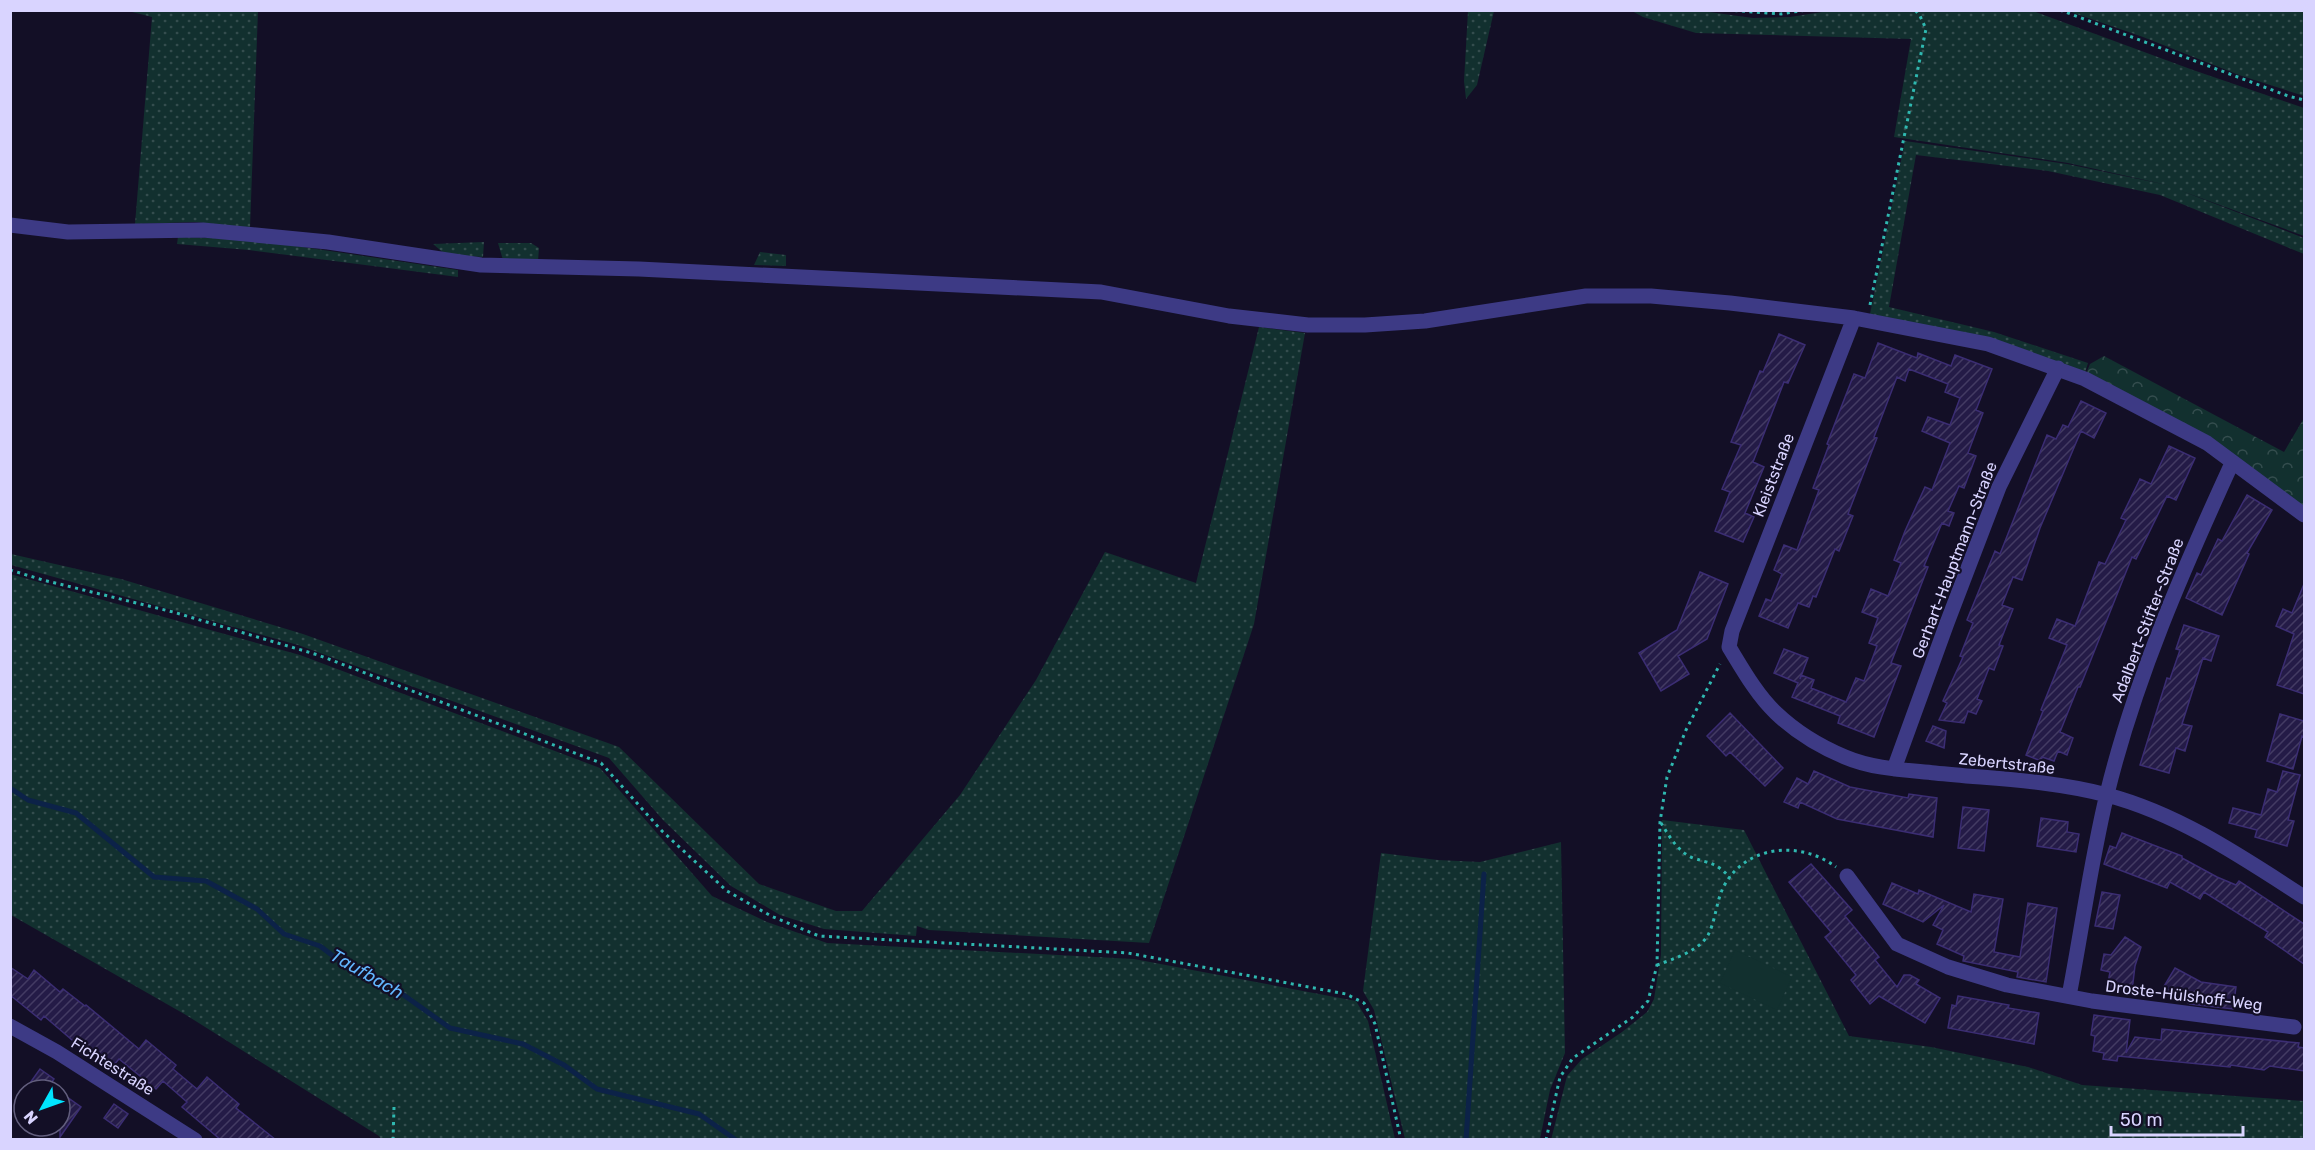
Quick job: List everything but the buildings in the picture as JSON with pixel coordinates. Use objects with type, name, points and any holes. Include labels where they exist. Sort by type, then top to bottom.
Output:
[{"type":"street","points":[[10,225],[68,232],[203,230],[328,242],[481,265],[651,270],[1101,292],[1229,316],[1308,325],[1365,325],[1425,321],[1586,296],[1651,296],[1860,319],[1988,344],[2085,379],[2207,443],[2304,515]]},
{"type":"street","name":"Kleiststraße","points":[[1729,646],[1732,631],[1860,319]]},
{"type":"street","name":"Gerhart-Hauptmann-Straße","points":[[1894,769],[1999,488],[2058,368]]},
{"type":"street","name":"Adalbert-Stifter-Straße","points":[[2107,795],[2130,713],[2180,575],[2232,463]]},
{"type":"street","name":"Zebertstraße","points":[[1729,646],[1749,680],[1776,713],[1804,735],[1846,758],[1894,769],[2050,784],[2107,795],[2156,811],[2219,842],[2304,897]]},
{"type":"street","points":[[2069,996],[2107,795]]},
{"type":"street","name":"Droste-Hülshoff-Weg","points":[[1847,876],[1897,944],[1948,967],[2007,985],[2092,1001],[2294,1027]]},
{"type":"street","name":"Fichtestraße","points":[[10,1026],[57,1052],[195,1140]]},
{"type":"path","points":[[1727,10],[1780,14],[1806,10]]},
{"type":"path","points":[[1860,319],[1926,29],[1920,15],[1915,10]]},
{"type":"path","points":[[2060,10],[2304,100]]},
{"type":"path","points":[[10,570],[173,612],[318,655],[601,763],[662,831],[727,891],[771,916],[819,936],[1128,953],[1346,994],[1364,1003],[1375,1024],[1401,1140]]},
{"type":"path","points":[[1546,1140],[1560,1077],[1573,1058],[1642,1009],[1648,1001],[1657,965],[1660,822],[1666,777],[1686,730],[1729,646]]},
{"type":"path","points":[[1660,822],[1678,848],[1691,858],[1706,860],[1720,867],[1730,877]]},
{"type":"path","points":[[1657,965],[1689,951],[1707,936],[1723,888],[1734,871],[1751,858],[1770,850],[1788,850],[1833,864],[1847,876]]},
{"type":"path","points":[[393,1140],[394,1107]]},
{"type":"green space","points":[[1835,10],[2033,11],[2304,108],[2304,236],[2179,190],[2304,238],[2304,254],[2160,195],[2048,171],[1916,155],[1889,307],[1994,332],[2088,363],[2084,376],[1869,319],[1905,141],[2067,164],[2172,186],[2068,163],[1894,137],[1911,39],[1696,33],[1643,17],[1632,11],[1702,11],[1753,18],[1790,17]]},
{"type":"green space","points":[[128,11],[258,11],[250,228],[195,222],[135,224],[152,17]]},
{"type":"green space","points":[[1468,11],[1494,11],[1477,85],[1466,99],[1464,81]]},
{"type":"green space","points":[[2068,11],[2304,11],[2304,96],[2239,75],[2143,37]]},
{"type":"green space","points":[[178,237],[249,239],[458,270],[458,277],[249,250],[177,244]]},
{"type":"green space","points":[[484,242],[483,257],[446,255],[433,244]]},
{"type":"green space","points":[[498,243],[531,243],[539,248],[538,261],[503,260]]},
{"type":"green space","points":[[760,252],[786,255],[786,266],[754,265]]},
{"type":"green space","points":[[1259,327],[1305,333],[1254,624],[1149,943],[929,930],[917,926],[916,936],[824,929],[780,915],[731,886],[663,820],[609,758],[298,645],[11,565],[11,554],[121,579],[303,634],[619,747],[759,884],[836,911],[862,911],[960,795],[1036,680],[1105,552],[1196,583]]},
{"type":"green space","points":[[2104,356],[2284,452],[2304,418],[2304,512],[2085,376],[2090,364]]},
{"type":"green space","points":[[10,574],[300,655],[600,768],[712,896],[767,922],[827,943],[1134,959],[1356,1001],[1368,1021],[1395,1139],[381,1139],[186,1015],[11,915]]},
{"type":"green space","points":[[1662,820],[1744,830],[1849,1036],[1931,1047],[2028,1067],[2082,1085],[2304,1101],[2304,1139],[1551,1140],[1567,1076],[1582,1059],[1647,1012],[1654,999],[1661,955]]},
{"type":"green space","points":[[1561,842],[1565,1053],[1550,1090],[1540,1139],[1405,1139],[1374,1010],[1363,991],[1381,853],[1438,860],[1480,862]]},
{"type":"green space","points":[[1735,950],[1792,977],[1777,1010],[1720,983]]},
{"type":"waterway","name":"Taufbach","points":[[10,788],[28,800],[76,813],[154,877],[206,881],[257,909],[284,934],[320,946],[345,965],[384,981],[450,1028],[523,1044],[564,1065],[597,1089],[699,1114],[736,1140]]},
{"type":"waterway","points":[[1466,1140],[1484,874]]}]
